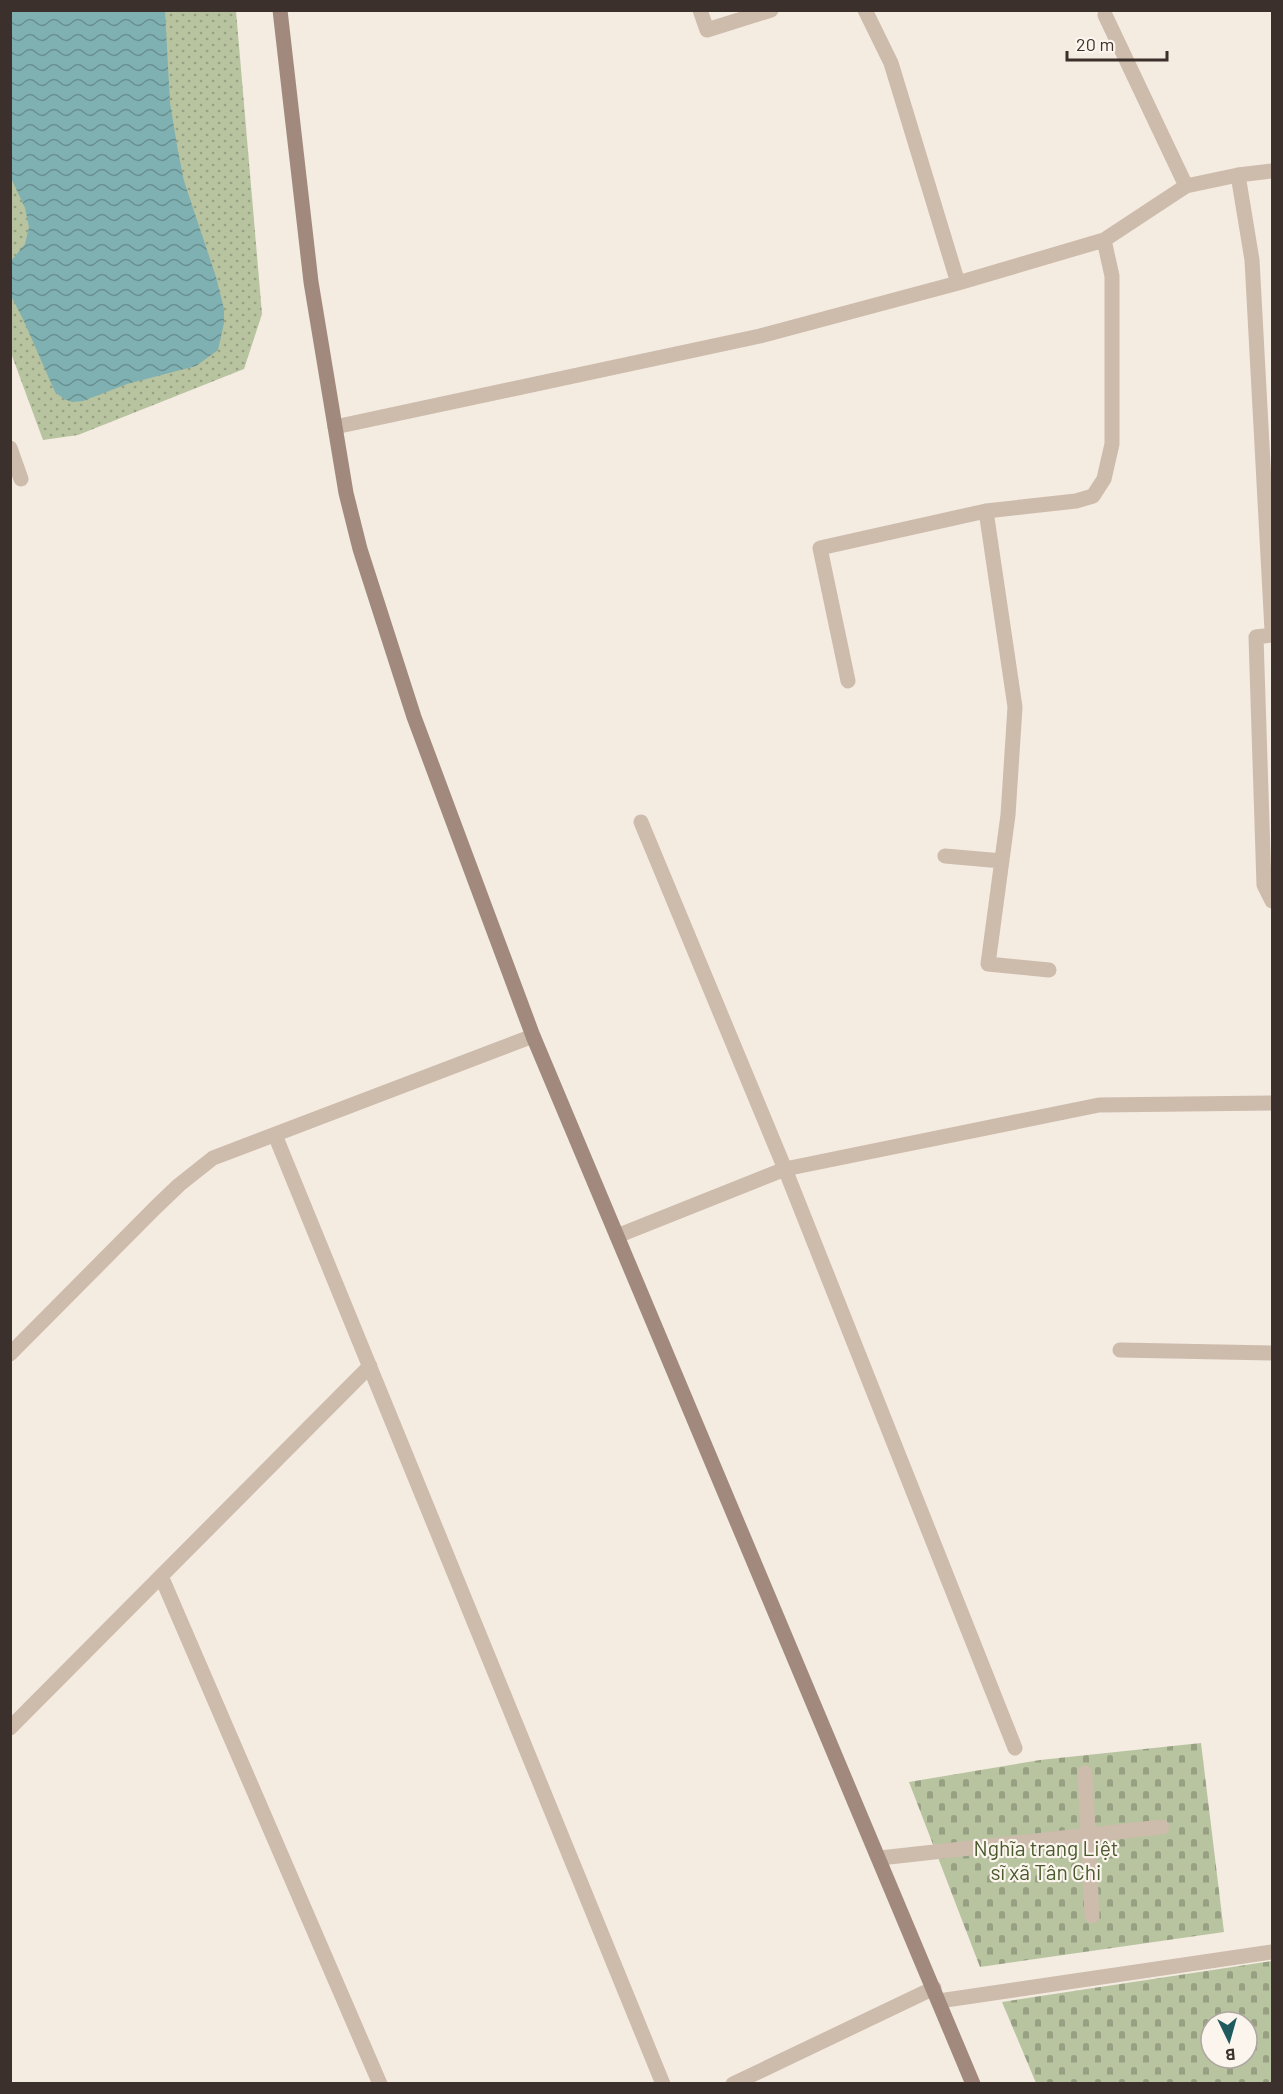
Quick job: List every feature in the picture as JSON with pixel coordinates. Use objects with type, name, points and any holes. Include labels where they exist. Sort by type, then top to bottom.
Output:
[{"type":"street","points":[[280,10],[311,282],[334,427],[346,493],[380,617],[414,717],[533,1036],[973,2084]]},
{"type":"street","points":[[700,10],[706,30],[771,10]]},
{"type":"street","points":[[865,10],[891,63],[958,283]]},
{"type":"street","points":[[1105,15],[1186,186]]},
{"type":"street","points":[[334,427],[760,336],[958,283],[1104,240],[1186,186],[1238,175],[1272,171]]},
{"type":"street","points":[[1238,175],[1251,260],[1272,630]]},
{"type":"street","points":[[848,681],[820,548],[986,511],[1076,501],[1093,496],[1104,479],[1112,444],[1112,276],[1104,240]]},
{"type":"street","points":[[10,448],[21,479]]},
{"type":"street","points":[[986,511],[1015,707],[1008,815],[988,964],[1049,970]]},
{"type":"street","points":[[1272,635],[1256,637],[1264,885],[1272,901]]},
{"type":"street","points":[[641,822],[785,1169],[1015,1748]]},
{"type":"street","points":[[945,856],[1002,861]]},
{"type":"street","points":[[10,1354],[179,1185],[213,1158],[533,1036]]},
{"type":"street","points":[[617,1236],[785,1169],[1099,1105],[1272,1103]]},
{"type":"street","points":[[275,1134],[663,2084]]},
{"type":"street","points":[[1120,1350],[1272,1353]]},
{"type":"street","points":[[10,1728],[370,1366]]},
{"type":"street","points":[[161,1576],[380,2084]]},
{"type":"street","points":[[1085,1773],[1092,1916]]},
{"type":"street","points":[[880,1858],[1162,1827]]},
{"type":"street","points":[[733,2084],[936,1994],[1272,1952]]},
{"type":"green space","points":[[11,11],[236,11],[262,314],[244,369],[78,435],[43,440],[11,353]]},
{"type":"green space","name":"Nghĩa trang Liệt sĩ xã Tân Chi","points":[[1201,1743],[1224,1932],[980,1967],[909,1782],[1040,1760]]},
{"type":"green space","points":[[1272,1961],[1272,2083],[1036,2083],[1002,2002]]},
{"type":"water","points":[[10,11],[165,11],[170,103],[178,151],[184,181],[216,277],[224,309],[224,323],[218,350],[196,366],[127,384],[83,401],[72,402],[55,392],[11,296],[11,261],[25,244],[29,227],[25,208],[11,178]]}]
